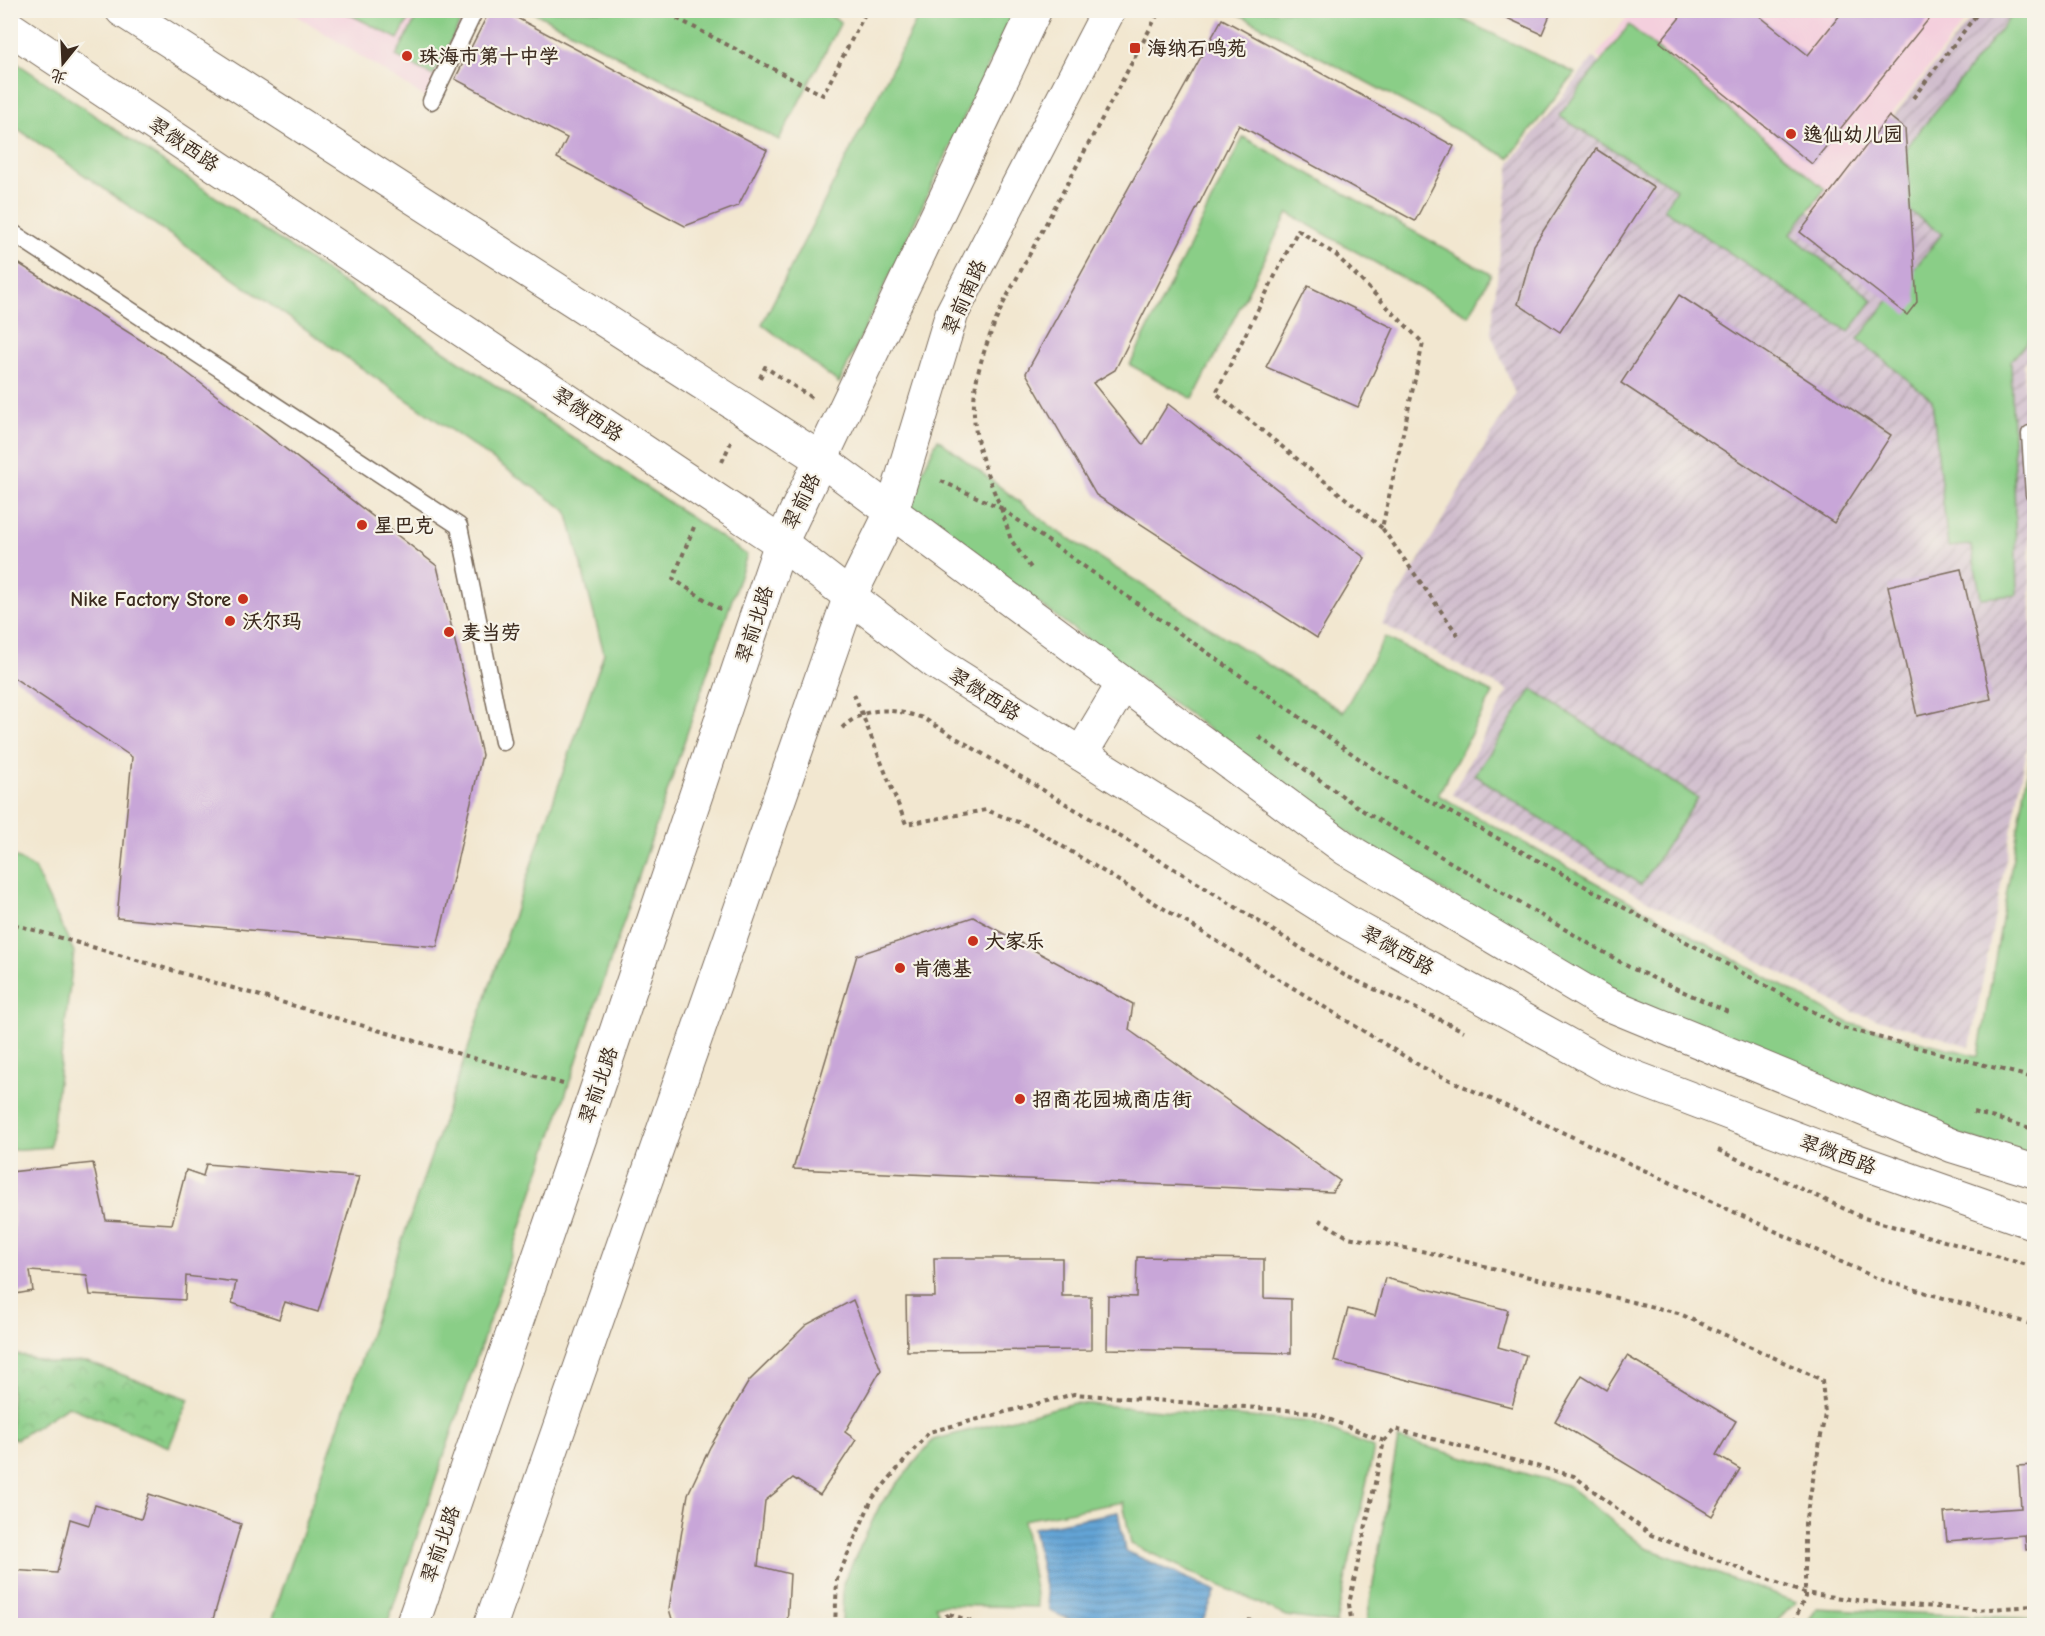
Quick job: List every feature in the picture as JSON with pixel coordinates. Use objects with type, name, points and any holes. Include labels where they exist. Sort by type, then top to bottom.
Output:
[{"type":"main road","points":[[122,10],[822,460],[1346,849],[1603,1002],[1953,1146],[2034,1171]]},
{"type":"main road","points":[[822,460],[1035,10]]},
{"type":"main road","name":"翠前南路","points":[[850,596],[892,511],[952,313],[1109,10]]},
{"type":"main road","name":"翠微西路","points":[[10,28],[781,543],[935,662],[1350,924],[1610,1068],[1821,1148],[2034,1223]]},
{"type":"main road","name":"翠前路","points":[[781,543],[822,460]]},
{"type":"main road","name":"翠前北路","points":[[412,1626],[781,543]]},
{"type":"main road","points":[[490,1626],[850,596]]},
{"type":"main road","points":[[1081,754],[1124,684]]},
{"type":"lane","points":[[431,101],[475,10]]},
{"type":"lane","points":[[10,231],[459,526],[503,742]]},
{"type":"lane","points":[[2030,434],[2034,494]]},
{"type":"path","points":[[661,10],[823,95],[867,10]]},
{"type":"path","points":[[1035,572],[1011,540],[1001,508],[982,464],[974,432],[975,382],[987,340],[1003,304],[1160,10]]},
{"type":"path","points":[[1913,98],[1980,10]]},
{"type":"path","points":[[1382,528],[1424,343],[1336,255],[1298,230],[1216,393],[1382,528],[1458,635]]},
{"type":"path","points":[[941,481],[1001,508],[1395,782],[1843,1028],[2034,1078]]},
{"type":"path","points":[[850,685],[906,824],[986,810],[1031,827],[1422,1067],[1876,1278],[2034,1325]]},
{"type":"path","points":[[837,734],[850,721],[879,710],[895,709],[923,718],[1161,861],[1344,975],[1474,1035]]},
{"type":"path","points":[[1250,730],[1365,812],[1629,967],[1733,1014]]},
{"type":"path","points":[[10,931],[13,924],[119,953],[595,1094]]},
{"type":"path","points":[[1971,1112],[2034,1129]]},
{"type":"path","points":[[1712,1147],[1864,1218],[2034,1267]]},
{"type":"path","points":[[1319,1220],[1348,1237],[1426,1252],[1678,1313],[1822,1380],[1825,1414],[1805,1523],[1804,1593],[1792,1626]]},
{"type":"path","points":[[836,1626],[837,1579],[872,1499],[928,1432],[1074,1394],[1311,1412],[1384,1441]]},
{"type":"path","points":[[1352,1626],[1349,1604],[1384,1441],[1395,1429],[1574,1476],[1651,1535],[1804,1593],[1871,1602],[1975,1610],[2034,1606]]},
{"type":"path","points":[[952,1626],[946,1613],[985,1626]]},
{"type":"path","points":[[1242,1626],[1246,1620],[1291,1626]]},
{"type":"shaded area","name":"珠海市第十中学","points":[[290,11],[477,11],[431,101]]},
{"type":"shaded area","name":"逸仙幼儿园","points":[[1632,11],[1973,11],[1815,212],[1596,56]]},
{"type":"shaded area","points":[[1977,11],[2034,11],[2034,350],[2024,364],[2034,713],[1970,1046],[1853,1012],[1452,794],[1508,691],[1382,624],[1515,394],[1491,333],[1510,163],[1593,58],[1815,215]]},
{"type":"green space","points":[[820,10],[841,22],[779,140],[531,11]]},
{"type":"green space","points":[[343,11],[413,11],[398,39]]},
{"type":"green space","points":[[420,11],[466,11],[433,76],[396,56]]},
{"type":"green space","points":[[921,11],[1014,11],[839,383],[762,324]]},
{"type":"green space","points":[[1233,11],[1445,11],[1575,73],[1509,158]]},
{"type":"green space","points":[[2015,11],[2034,11],[2034,334],[2011,361],[2017,595],[1981,598],[1971,545],[1948,547],[1932,400],[1858,339],[1942,234],[1875,187]]},
{"type":"green space","points":[[1629,25],[1825,189],[1790,234],[1873,300],[1849,332],[1664,209],[1676,189],[1559,116]]},
{"type":"green space","points":[[11,59],[747,555],[387,1625],[270,1625],[604,653],[567,511],[11,124]]},
{"type":"green space","points":[[1243,137],[1491,274],[1469,316],[1288,213],[1193,399],[1130,365]]},
{"type":"green space","points":[[938,439],[1057,531],[1343,712],[1385,637],[1493,693],[1438,795],[1849,1023],[1978,1056],[2034,738],[2034,1158],[1946,1131],[1612,993],[1354,837],[906,505]]},
{"type":"green space","points":[[1532,689],[1698,798],[1641,885],[1475,775]]},
{"type":"green space","points":[[10,854],[34,868],[74,952],[50,1147],[11,1150]]},
{"type":"green space","points":[[11,1353],[51,1363],[87,1362],[189,1399],[169,1447],[68,1406],[17,1439],[11,1438]]},
{"type":"green space","points":[[1074,1403],[1311,1422],[1374,1448],[1336,1623],[1286,1616],[1131,1544],[1123,1502],[1023,1520],[1038,1607],[935,1605],[944,1625],[842,1625],[843,1583],[880,1505],[933,1440]]},
{"type":"green space","points":[[1398,1439],[1567,1485],[1646,1548],[1796,1602],[1773,1625],[1366,1625]]},
{"type":"green space","points":[[1816,1608],[2034,1619],[2034,1625],[1806,1625]]},
{"type":"water","points":[[1118,1512],[1125,1551],[1216,1591],[1201,1625],[1082,1625],[1050,1611],[1033,1528]]},
{"type":"building","points":[[490,10],[502,10],[767,150],[738,206],[685,226],[557,158],[567,138],[455,79]]},
{"type":"building","points":[[1489,10],[1552,10],[1542,34]]},
{"type":"building","points":[[1686,10],[1752,10],[1808,55],[1844,10],[1936,10],[1812,164],[1660,42]]},
{"type":"building","points":[[1222,19],[1454,146],[1415,221],[1239,125],[1115,370],[1093,383],[1143,445],[1168,404],[1365,558],[1317,638],[1096,495],[1026,373]]},
{"type":"building","points":[[1889,116],[1905,129],[1917,302],[1907,315],[1800,232]]},
{"type":"building","points":[[1596,149],[1654,187],[1560,332],[1518,304],[1534,245]]},
{"type":"building","name":"沃尔玛","points":[[10,258],[163,354],[437,566],[482,755],[437,947],[117,918],[132,757],[10,675]]},
{"type":"building","points":[[1308,286],[1394,328],[1358,407],[1266,367]]},
{"type":"building","points":[[1679,295],[1891,435],[1834,523],[1621,383]]},
{"type":"building","points":[[1961,569],[1991,699],[1917,716],[1888,586]]},
{"type":"building","name":"招商花园城商店街","points":[[973,917],[1133,1004],[1129,1030],[1340,1181],[1332,1192],[793,1169],[857,955]]},
{"type":"building","points":[[93,1163],[106,1220],[172,1224],[186,1170],[203,1176],[206,1164],[359,1177],[318,1312],[285,1302],[279,1319],[232,1303],[236,1282],[186,1276],[185,1300],[90,1295],[87,1275],[30,1271],[33,1291],[10,1295],[10,1229],[14,1228],[10,1172]]},
{"type":"building","points":[[1137,1257],[1264,1259],[1264,1298],[1291,1299],[1291,1353],[1107,1349],[1108,1296],[1136,1297]]},
{"type":"building","points":[[934,1258],[1062,1258],[1062,1296],[1091,1296],[1091,1350],[907,1351],[906,1297],[935,1297]]},
{"type":"building","points":[[1385,1278],[1508,1310],[1498,1347],[1526,1355],[1512,1407],[1334,1361],[1348,1309],[1375,1316]]},
{"type":"building","points":[[853,1300],[881,1370],[845,1432],[856,1440],[820,1495],[793,1478],[765,1501],[758,1566],[790,1574],[787,1626],[674,1626],[669,1609],[688,1494],[710,1447],[749,1381],[806,1325]]},
{"type":"building","points":[[1627,1356],[1736,1421],[1716,1455],[1740,1469],[1712,1516],[1555,1421],[1582,1375],[1606,1390]]},
{"type":"building","points":[[2034,1465],[2034,1549],[2026,1550],[2025,1535],[1947,1541],[1944,1513],[2021,1508],[2018,1466]]},
{"type":"building","points":[[149,1494],[241,1524],[211,1626],[10,1626],[10,1570],[57,1573],[70,1519],[89,1525],[95,1505],[141,1519]]},
{"type":"place","name":"海纳石鸣苑","points":[[1135,48]]},
{"type":"place","name":"珠海市第十中学","points":[[407,56]]},
{"type":"place","name":"逸仙幼儿园","points":[[1791,134]]},
{"type":"place","name":"星巴克","points":[[362,525]]},
{"type":"place","name":"Nike Factory Store","points":[[243,599]]},
{"type":"place","name":"沃尔玛","points":[[230,621]]},
{"type":"place","name":"麦当劳","points":[[449,632]]},
{"type":"place","name":"大家乐","points":[[973,941]]},
{"type":"place","name":"肯德基","points":[[900,968]]},
{"type":"place","name":"招商花园城商店街","points":[[1020,1099]]}]
